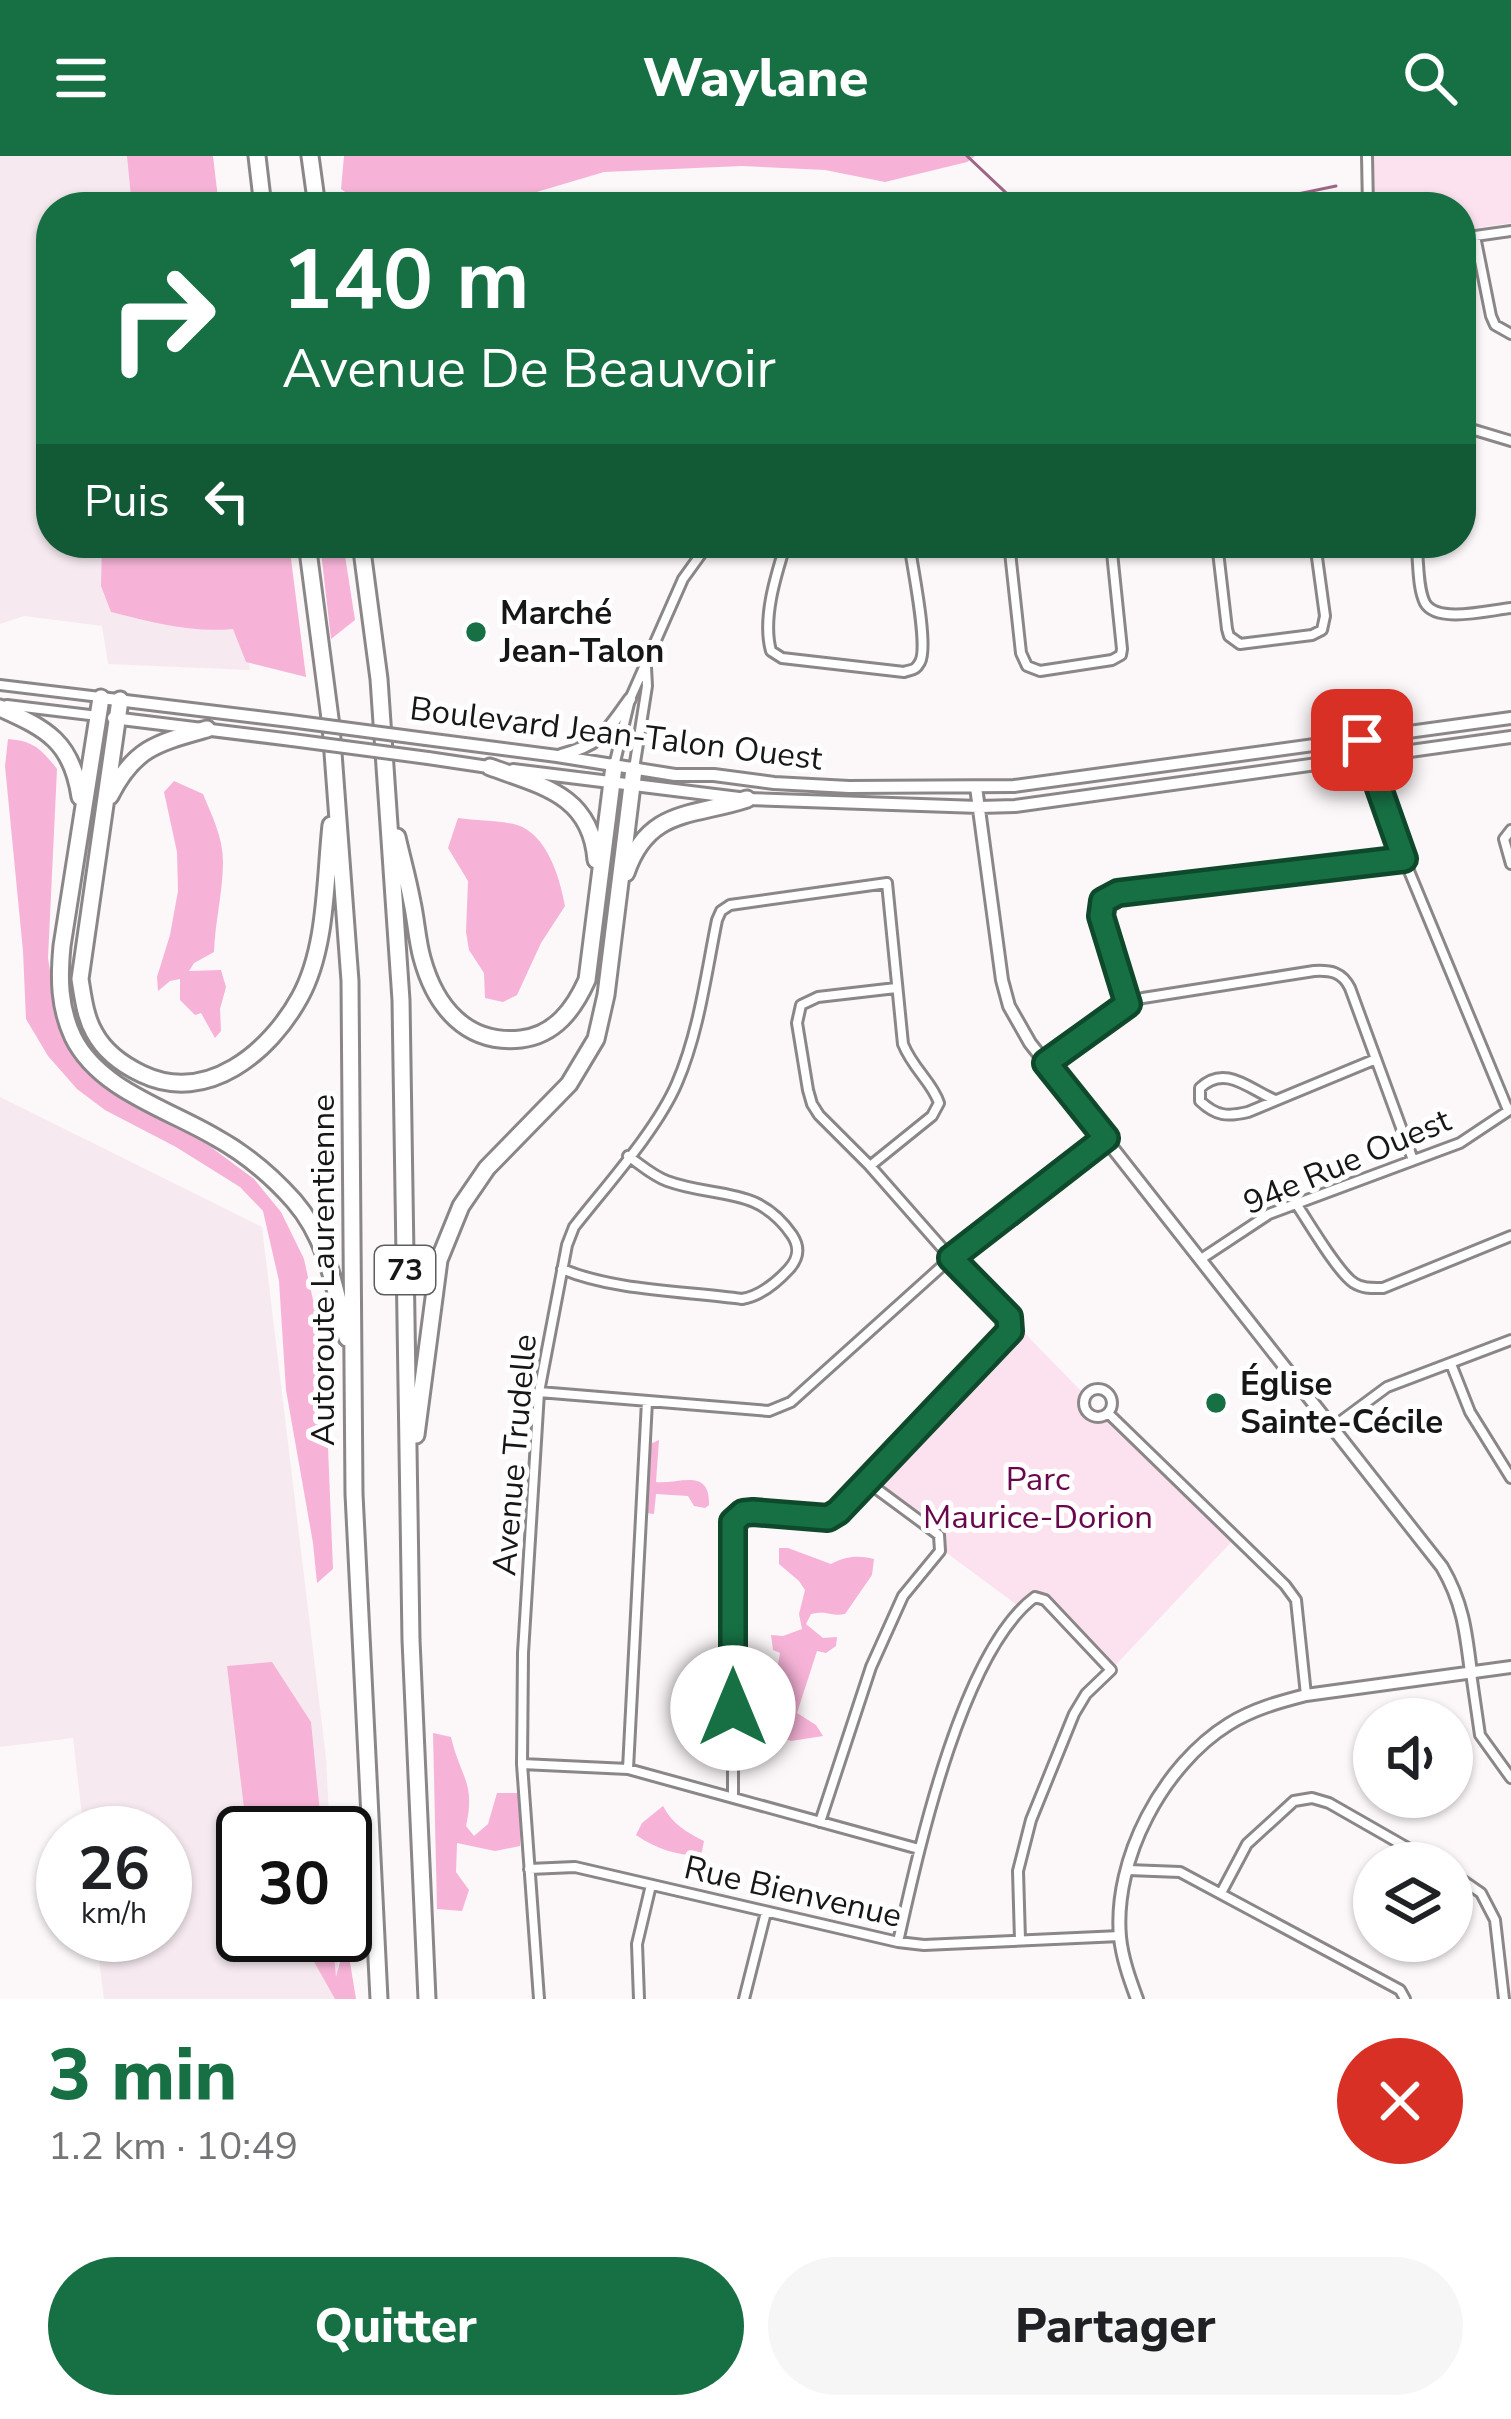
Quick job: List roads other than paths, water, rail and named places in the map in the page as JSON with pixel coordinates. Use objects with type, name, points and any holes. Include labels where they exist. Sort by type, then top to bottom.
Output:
[{"type":"highway","points":[[257,156],[261,192]]},
{"type":"highway","points":[[310,156],[314,192]]},
{"type":"highway","name":"Autoroute Laurentienne","points":[[309,558],[331,726],[350,981],[354,1494],[379,1999]]},
{"type":"highway","name":"73","points":[[363,558],[379,679],[400,1000],[411,1640],[427,1999]]},
{"type":"highway","points":[[101,698],[59,982],[74,1040],[117,1085],[218,1138],[264,1169],[298,1205],[324,1246],[353,1364]]},
{"type":"highway","points":[[120,700],[80,979],[94,1033],[111,1053],[150,1078],[176,1083],[210,1080],[260,1050],[283,1024],[302,994],[319,934],[335,786]]},
{"type":"highway","points":[[0,706],[47,731],[64,748],[73,765],[82,812]]},
{"type":"highway","points":[[103,810],[131,762],[147,749],[207,729]]},
{"type":"highway","points":[[490,767],[546,787],[581,814],[592,835],[597,887]]},
{"type":"highway","points":[[387,794],[422,958],[436,991],[453,1019],[479,1035],[508,1040],[535,1037],[557,1024],[576,1005],[587,980],[597,887],[623,776]]},
{"type":"highway","points":[[410,1492],[439,1260],[461,1206],[488,1168],[568,1084],[596,1039],[617,905],[623,776]]},
{"type":"highway","points":[[617,905],[634,850],[663,822],[747,800]]},
{"type":"street","points":[[1367,156],[1368,192]]},
{"type":"street","points":[[1476,236],[1511,231]]},
{"type":"street","points":[[1476,241],[1491,316],[1511,334]]},
{"type":"street","points":[[1476,431],[1511,442]]},
{"type":"street","points":[[556,756],[599,740],[630,699],[682,579],[698,558]]},
{"type":"street","points":[[782,558],[768,637],[771,651],[782,658],[904,672],[918,665],[924,647],[911,558]]},
{"type":"street","points":[[1012,558],[1022,653],[1027,666],[1040,671],[1120,655],[1113,558]]},
{"type":"street","points":[[1219,558],[1227,629],[1240,644],[1322,630],[1317,558]]},
{"type":"street","points":[[1419,558],[1423,598],[1431,610],[1445,615],[1511,608]]},
{"type":"street","points":[[623,776],[647,686],[646,665]]},
{"type":"street","name":"Boulevard Jean-Talon Ouest","points":[[0,685],[556,756],[623,776],[747,800],[853,805],[1015,806],[1511,737]]},
{"type":"street","points":[[623,776],[630,699]]},
{"type":"street","name":"Boulevard Jean-Talon Ouest","points":[[0,706],[490,767],[849,787],[1014,786],[1511,718]]},
{"type":"street","points":[[1362,740],[1404,859],[1510,1109]]},
{"type":"street","points":[[976,787],[1009,1006],[1030,1043],[1442,1567],[1457,1592],[1480,1736],[1511,1778]]},
{"type":"street","points":[[1511,830],[1504,839],[1511,864]]},
{"type":"street","points":[[1128,1004],[1101,916],[1103,901],[1110,896],[1404,859]]},
{"type":"street","name":"Avenue Trudelle","points":[[539,1999],[522,1764],[523,1653],[539,1392],[567,1244],[574,1227],[662,1112],[687,1056],[721,911],[742,902],[887,883],[896,988]]},
{"type":"street","points":[[1046,1063],[1143,998],[1328,970],[1346,978],[1413,1160]]},
{"type":"street","points":[[733,1797],[733,1522],[753,1512],[828,1518],[838,1512],[1010,1331],[1009,1317],[812,1104],[796,1022],[801,1005],[807,1000],[896,988],[903,1044],[939,1103],[932,1115],[870,1166]]},
{"type":"street","points":[[1275,1100],[1227,1077],[1218,1076],[1200,1088],[1200,1101],[1219,1115],[1231,1116],[1248,1112],[1376,1059]]},
{"type":"street","name":"94e Rue Ouest","points":[[1201,1258],[1269,1214],[1460,1143],[1510,1109]]},
{"type":"street","points":[[539,1392],[769,1411],[791,1402],[951,1258],[1106,1138]]},
{"type":"street","points":[[562,1269],[606,1282],[742,1299],[761,1292],[794,1263],[795,1240],[768,1209],[736,1194],[670,1183],[628,1156]]},
{"type":"street","points":[[1295,1202],[1348,1278],[1361,1287],[1383,1288],[1511,1236]]},
{"type":"street","points":[[1334,1427],[1387,1387],[1511,1340]]},
{"type":"street","points":[[1451,1364],[1470,1412],[1511,1478]]},
{"type":"street","points":[[628,1769],[647,1401]]},
{"type":"street","points":[[1108,1413],[1296,1600],[1306,1695]]},
{"type":"street","points":[[820,1822],[871,1667],[903,1596],[940,1551],[939,1535],[866,1481]]},
{"type":"street","points":[[898,1942],[919,1849],[970,1691],[997,1641],[1035,1598],[1045,1600],[1111,1670],[1086,1694],[1074,1714],[1031,1820],[1018,1871],[1020,1940]]},
{"type":"street","points":[[1137,1999],[1120,1936],[1123,1891],[1147,1814],[1194,1751],[1225,1726],[1254,1711],[1306,1695],[1511,1667]]},
{"type":"street","points":[[522,1764],[628,1769],[919,1849]]},
{"type":"street","points":[[1221,1893],[1247,1844],[1294,1801],[1312,1798],[1329,1803],[1397,1842]]},
{"type":"street","name":"Rue Bienvenue","points":[[529,1870],[575,1867],[924,1945],[1120,1936]]},
{"type":"street","points":[[1128,1870],[1180,1872],[1400,1990],[1405,1999]]},
{"type":"street","points":[[640,1999],[638,1944],[651,1885]]},
{"type":"street","points":[[1473,1887],[1495,1920],[1504,1999]]},
{"type":"street","points":[[745,1999],[766,1912]]},
{"type":"waterway","points":[[967,156],[1005,192]]},
{"type":"waterway","points":[[1307,192],[1336,186]]},
{"type":"place","name":"Marché Jean-Talon","points":[[476,632]]},
{"type":"place","name":"Église Sainte-Cécile","points":[[1216,1403]]},
{"type":"park label","name":"Parc Maurice-Dorion","points":[[1038,1498]]}]
